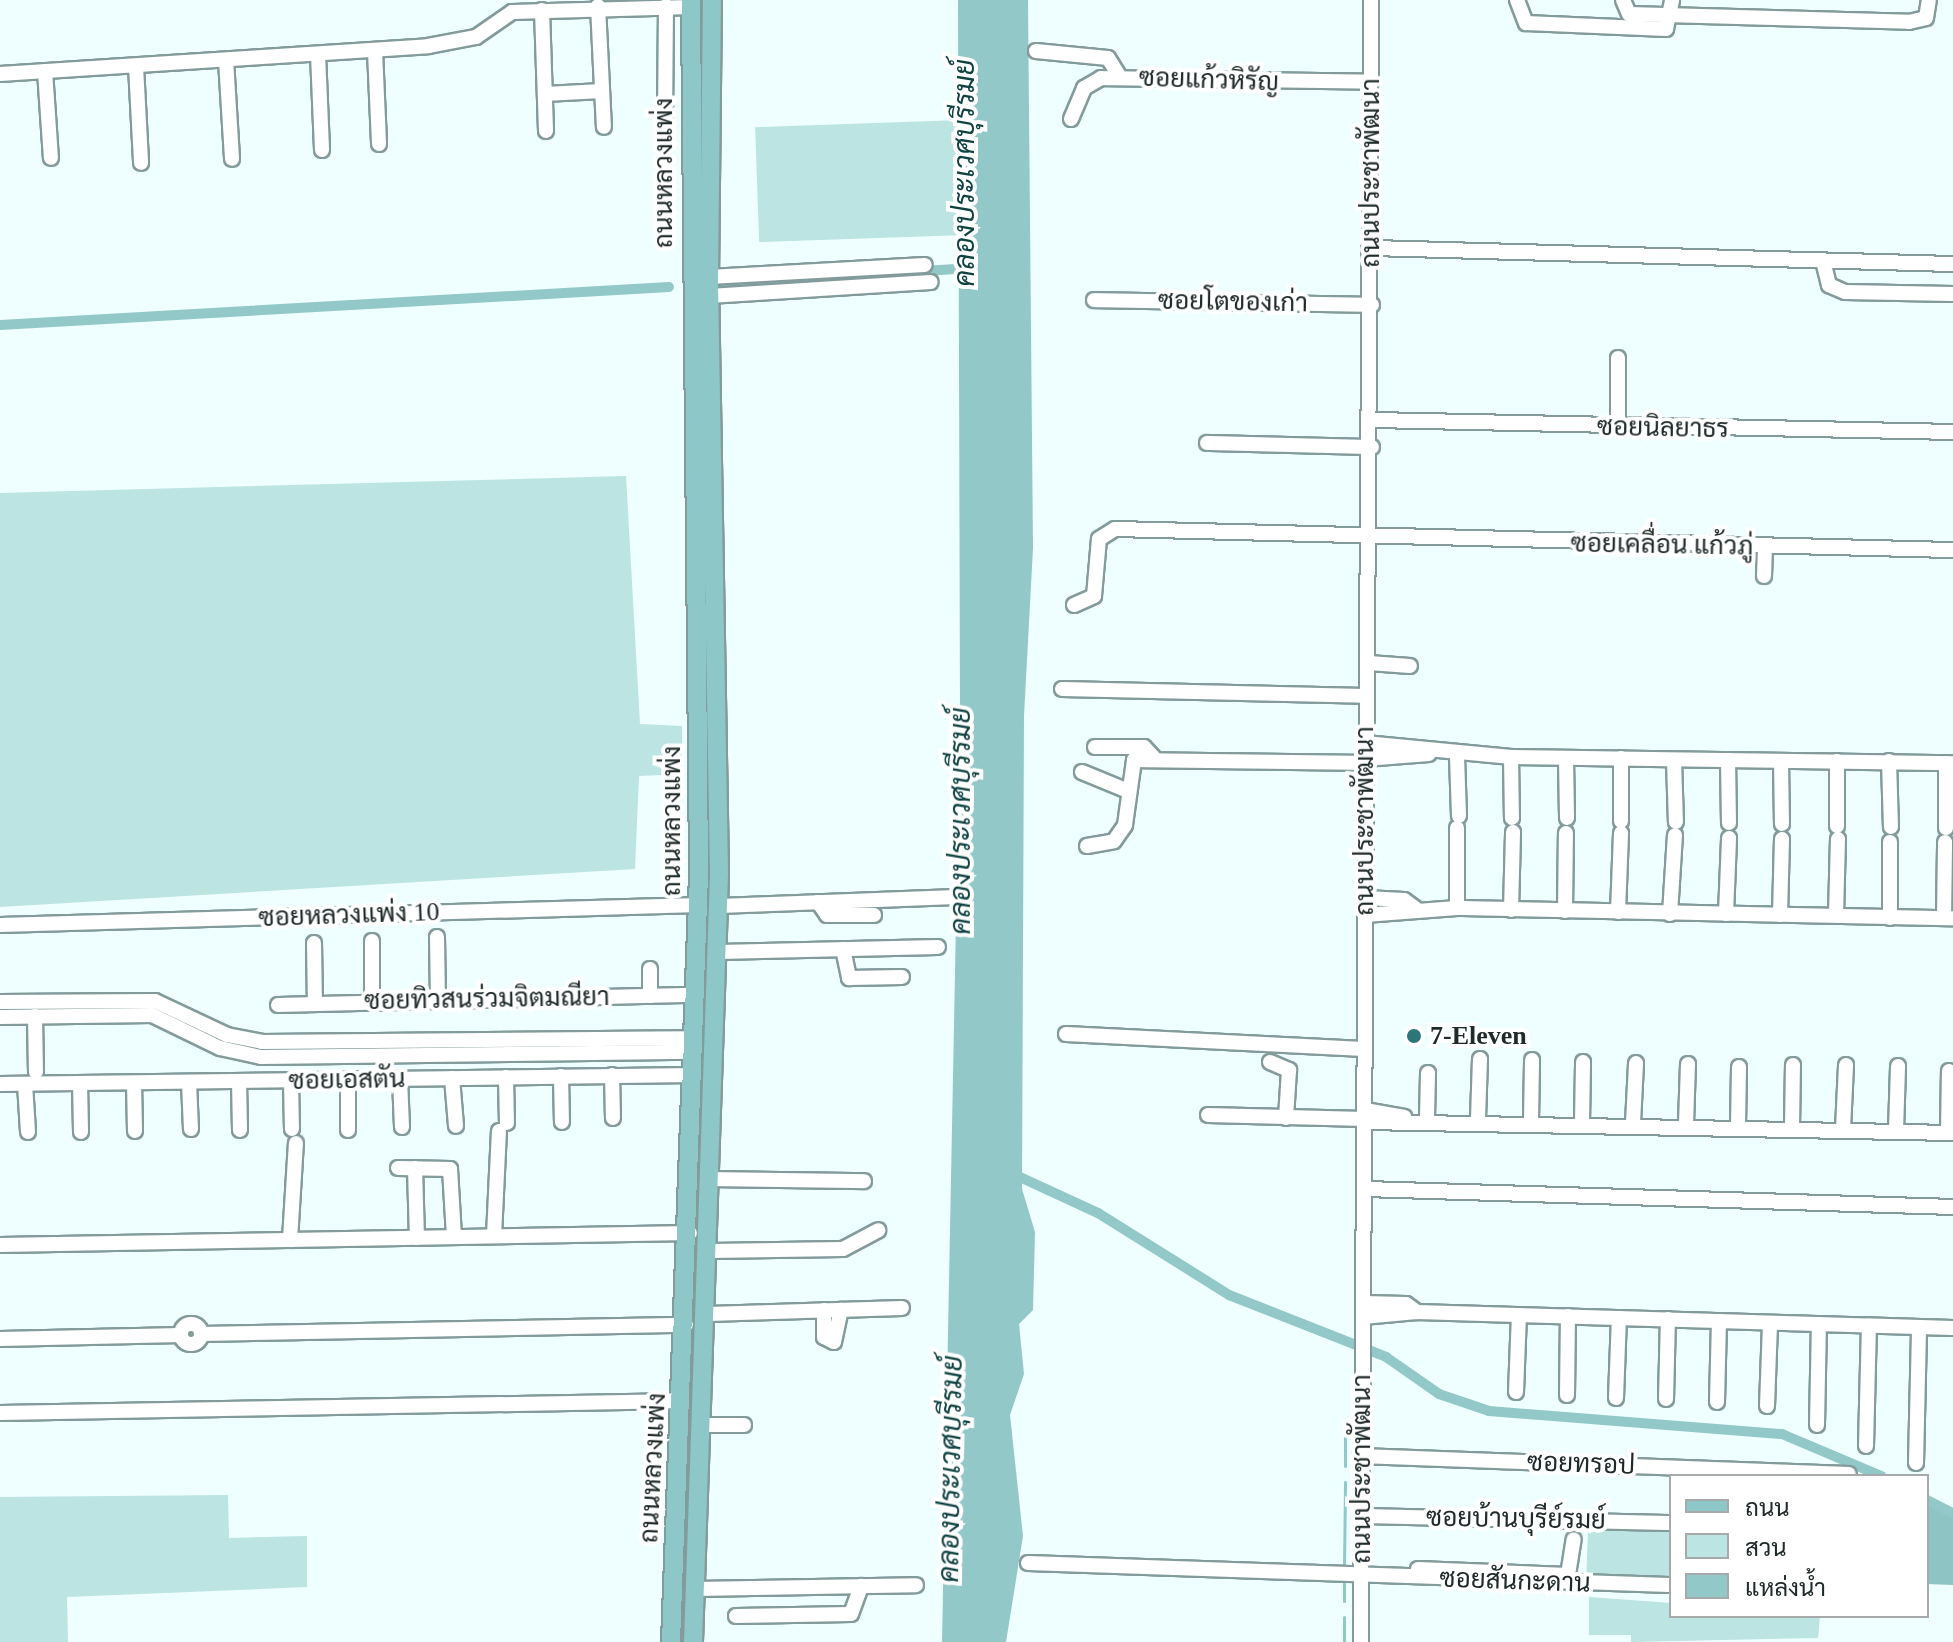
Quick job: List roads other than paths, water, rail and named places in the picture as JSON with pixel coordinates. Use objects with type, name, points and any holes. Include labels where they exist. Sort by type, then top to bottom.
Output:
[{"type":"main road","name":"ถนนหลวงแพ่ง","points":[[693,1642],[714,1179],[719,906],[709,286],[712,0]]},
{"type":"main road","name":"ถนนหลวงแพ่ง","points":[[671,1642],[693,1179],[699,905],[691,3]]},
{"type":"main road","points":[[699,873],[719,873]]},
{"type":"main road","points":[[693,1179],[714,1179]]},
{"type":"street","name":"ถนนประชาพัฒนา","points":[[1361,1642],[1365,696],[1369,663],[1372,447],[1371,0]]},
{"type":"street","points":[[1517,0],[1526,23],[1666,29],[1672,8]]},
{"type":"street","points":[[1623,0],[1629,14],[1672,8],[1909,22],[1926,18],[1929,0]]},
{"type":"street","points":[[0,74],[375,51],[470,39],[508,13],[691,3]]},
{"type":"street","points":[[598,6],[604,127]]},
{"type":"street","points":[[665,121],[666,6]]},
{"type":"street","points":[[542,10],[546,131]]},
{"type":"street","points":[[375,51],[379,144]]},
{"type":"street","points":[[1036,51],[1108,58],[1120,77]]},
{"type":"street","points":[[318,54],[322,150]]},
{"type":"street","points":[[226,60],[232,159]]},
{"type":"street","points":[[136,66],[141,163]]},
{"type":"street","points":[[45,71],[51,158]]},
{"type":"street","name":"ซอยแก้วหิรัญ","points":[[1071,119],[1090,82],[1120,77],[1371,82]]},
{"type":"street","points":[[545,94],[602,91]]},
{"type":"street","points":[[1372,248],[1953,264]]},
{"type":"street","points":[[1823,261],[1829,285],[1845,292],[1953,294]]},
{"type":"street","points":[[709,286],[925,265]]},
{"type":"street","points":[[709,286],[931,282]]},
{"type":"street","name":"ซอยโตของเก่า","points":[[1094,300],[1372,305]]},
{"type":"street","points":[[1618,358],[1618,428]]},
{"type":"street","name":"ซอยนิลยาธร","points":[[1372,420],[1618,428],[1953,432]]},
{"type":"street","points":[[1207,443],[1372,447]]},
{"type":"street","name":"ซอยเคลื่อน แก้วภู่","points":[[1074,605],[1094,596],[1099,539],[1115,529],[1371,538],[1953,550]]},
{"type":"street","points":[[1764,576],[1765,547]]},
{"type":"street","points":[[1369,663],[1410,666]]},
{"type":"street","points":[[1062,689],[1365,696]]},
{"type":"street","points":[[1365,743],[1457,756],[1949,763],[1946,835],[1948,918],[1457,908],[1415,908],[1365,915]]},
{"type":"street","points":[[1095,747],[1144,747],[1155,759]]},
{"type":"street","points":[[1087,846],[1119,835],[1128,791],[1129,762],[1155,759],[1365,761],[1429,754]]},
{"type":"street","points":[[1457,756],[1457,908]]},
{"type":"street","points":[[1511,757],[1511,910]]},
{"type":"street","points":[[1618,912],[1621,758]]},
{"type":"street","points":[[1565,911],[1566,759]]},
{"type":"street","points":[[1670,914],[1675,829],[1674,760]]},
{"type":"street","points":[[1726,914],[1728,760]]},
{"type":"street","points":[[1780,915],[1781,761]]},
{"type":"street","points":[[1836,915],[1837,761]]},
{"type":"street","points":[[1889,761],[1890,918]]},
{"type":"street","points":[[1082,772],[1128,791]]},
{"type":"street","points":[[719,906],[956,897]]},
{"type":"street","points":[[1365,898],[1404,900],[1415,908]]},
{"type":"street","points":[[818,902],[827,915],[874,915]]},
{"type":"street","name":"ซอยหลวงแพ่ง 10","points":[[0,925],[699,905]]},
{"type":"street","points":[[437,937],[438,1001]]},
{"type":"street","points":[[372,941],[372,1001]]},
{"type":"street","points":[[314,943],[315,1004]]},
{"type":"street","points":[[718,952],[938,947]]},
{"type":"street","points":[[843,949],[849,978],[902,977]]},
{"type":"street","points":[[650,969],[650,996]]},
{"type":"street","name":"ซอยทิวสนร่วมจิตมณียา","points":[[278,1005],[696,995]]},
{"type":"street","points":[[0,1002],[155,1001],[262,1042],[622,1046]]},
{"type":"street","points":[[0,1017],[152,1015],[220,1048],[261,1057],[694,1045]]},
{"type":"street","points":[[28,1132],[35,1016]]},
{"type":"street","points":[[1066,1034],[1364,1049]]},
{"type":"street","points":[[1478,1119],[1480,1059]]},
{"type":"street","points":[[1531,1120],[1532,1060]]},
{"type":"street","points":[[1270,1062],[1289,1070],[1286,1118]]},
{"type":"street","points":[[1582,1122],[1583,1062]]},
{"type":"street","points":[[1633,1123],[1636,1063]]},
{"type":"street","points":[[1686,1124],[1688,1064]]},
{"type":"street","points":[[1792,1127],[1793,1065]]},
{"type":"street","points":[[1843,1129],[1846,1065]]},
{"type":"street","points":[[1896,1131],[1898,1066]]},
{"type":"street","points":[[1738,1125],[1739,1067]]},
{"type":"street","points":[[1208,1115],[1404,1117],[1950,1132],[1949,1071]]},
{"type":"street","points":[[1427,1118],[1428,1073]]},
{"type":"street","points":[[612,1075],[613,1118]]},
{"type":"street","name":"ซอยเอสตัน","points":[[0,1084],[30,1078],[80,1083],[134,1083],[694,1075]]},
{"type":"street","points":[[561,1076],[562,1122]]},
{"type":"street","points":[[494,1236],[506,1077]]},
{"type":"street","points":[[452,1078],[456,1126]]},
{"type":"street","points":[[400,1079],[402,1127]]},
{"type":"street","points":[[348,1081],[348,1130]]},
{"type":"street","points":[[189,1082],[191,1129]]},
{"type":"street","points":[[239,1082],[240,1130]]},
{"type":"street","points":[[290,1240],[294,1136],[291,1082]]},
{"type":"street","points":[[80,1083],[81,1132]]},
{"type":"street","points":[[134,1083],[135,1131]]},
{"type":"street","points":[[398,1168],[450,1169],[454,1237]]},
{"type":"street","points":[[415,1168],[417,1238]]},
{"type":"street","points":[[714,1179],[864,1181]]},
{"type":"street","points":[[1365,1189],[1953,1207]]},
{"type":"street","points":[[711,1251],[843,1249],[878,1230]]},
{"type":"street","points":[[0,1245],[690,1233]]},
{"type":"street","points":[[1363,1310],[1406,1304],[1417,1312],[1953,1328]]},
{"type":"street","points":[[708,1314],[902,1308]]},
{"type":"street","points":[[824,1310],[824,1337],[834,1342],[841,1310]]},
{"type":"street","points":[[1516,1392],[1519,1315]]},
{"type":"street","points":[[1567,1395],[1568,1316]]},
{"type":"street","points":[[1616,1398],[1619,1318]]},
{"type":"street","points":[[1666,1399],[1668,1319]]},
{"type":"street","points":[[1717,1402],[1719,1321]]},
{"type":"street","points":[[1767,1406],[1770,1323]]},
{"type":"street","points":[[0,1339],[181,1335],[190,1324],[201,1334],[686,1325]]},
{"type":"street","points":[[1817,1425],[1819,1324]]},
{"type":"street","points":[[1866,1446],[1869,1326]]},
{"type":"street","points":[[1916,1463],[1919,1327]]},
{"type":"street","points":[[0,1413],[682,1401]]},
{"type":"street","points":[[703,1425],[744,1425]]},
{"type":"street","name":"ซอยทรอป","points":[[1360,1456],[1849,1474]]},
{"type":"street","name":"ซอยบ้านบุรีย์รมย์","points":[[1360,1516],[1669,1523]]},
{"type":"street","points":[[1028,1563],[1568,1575],[1574,1539]]},
{"type":"street","name":"ซอยสันกะดาน","points":[[1362,1571],[1669,1585]]},
{"type":"street","points":[[695,1589],[916,1585]]},
{"type":"street","points":[[736,1616],[851,1614],[861,1586]]},
{"type":"water","name":"คลองประเวศบุรีรมย์","points":[[958,0],[1028,0],[1033,548],[1024,716],[1022,1189],[1035,1232],[1033,1310],[1019,1324],[1024,1374],[1010,1415],[1023,1536],[1006,1642],[942,1642],[960,716]]},
{"type":"waterway","name":"คลองประเวศบุรีรมย์","points":[[724,284],[974,268]]},
{"type":"waterway","points":[[0,325],[669,287]]},
{"type":"waterway","points":[[1011,1173],[1098,1213],[1229,1295],[1386,1357],[1439,1394],[1489,1411],[1782,1434],[1876,1474]]},
{"type":"waterway","points":[[1345,1421],[1345,1466]]},
{"type":"waterway","points":[[1344,1567],[1345,1482]]},
{"type":"waterway","points":[[1929,1501],[1953,1513]]},
{"type":"waterway","points":[[1344,1583],[1344,1601]]},
{"type":"waterway","points":[[1344,1617],[1344,1642]]},
{"type":"place","name":"7-Eleven","points":[[1414,1036]]}]
